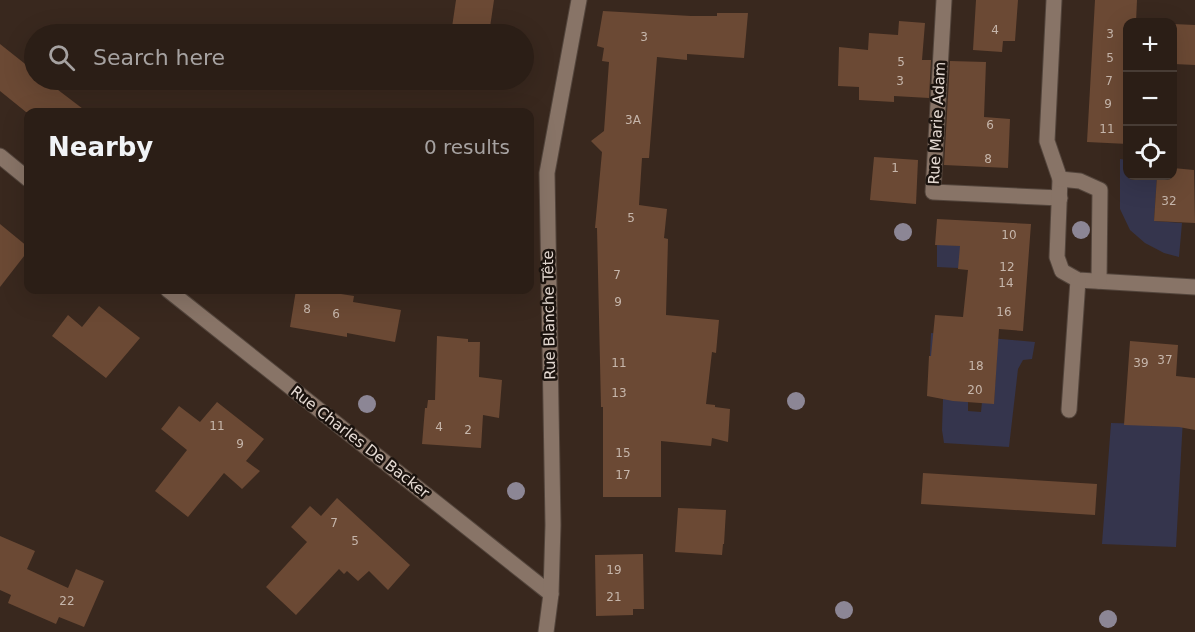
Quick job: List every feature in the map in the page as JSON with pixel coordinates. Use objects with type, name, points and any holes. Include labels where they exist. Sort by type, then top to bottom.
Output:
[{"type":"street","name":"Rue Blanche Tête","points":[[546,632],[551,594],[553,525],[547,174],[579,0]]},
{"type":"street","name":"Rue Marie Adam","points":[[944,0],[933,192],[1060,198]]},
{"type":"street","points":[[1054,0],[1047,141],[1060,178],[1057,257],[1062,272],[1078,280],[1195,287]]},
{"type":"street","points":[[0,156],[24,176]]},
{"type":"street","points":[[1060,178],[1080,180],[1100,190],[1099,281]]},
{"type":"street","points":[[1069,410],[1078,280]]},
{"type":"street","name":"Rue Charles De Backer","points":[[173,294],[551,594]]},
{"type":"shaded area","points":[[1120,159],[1123,159],[1123,180],[1157,180],[1154,221],[1182,223],[1179,257],[1164,253],[1145,243],[1130,230],[1120,209]]},
{"type":"shaded area","points":[[937,244],[988,248],[958,268],[937,267]]},
{"type":"shaded area","points":[[931,333],[1035,342],[1032,359],[1023,360],[1018,369],[1009,447],[944,443],[943,399],[968,401],[968,411],[981,412],[982,402],[994,402],[997,352],[943,351],[929,376]]},
{"type":"shaded area","points":[[1184,400],[1176,547],[1102,544],[1111,423],[1150,424]]},
{"type":"building","points":[[456,0],[494,0],[490,24],[452,24]]},
{"type":"building","points":[[976,0],[1018,0],[1015,41],[1003,41],[1002,52],[973,50]]},
{"type":"building","points":[[1095,0],[1137,0],[1136,18],[1123,18],[1123,144],[1087,142]]},
{"type":"building","points":[[603,11],[691,16],[748,13],[744,58],[687,54],[687,60],[657,57],[649,158],[642,158],[639,205],[667,209],[664,238],[668,239],[666,315],[719,320],[716,353],[712,352],[706,404],[730,409],[728,442],[712,438],[711,446],[661,441],[661,497],[603,497],[603,407],[601,407],[597,228],[595,228],[602,152],[591,141],[604,131],[609,62],[602,61],[604,48],[597,46]]},
{"type":"building","points":[[899,21],[925,23],[922,60],[931,60],[929,98],[894,96],[894,102],[859,100],[859,87],[838,86],[839,47],[868,50],[869,33],[898,35]]},
{"type":"building","points":[[1177,24],[1195,25],[1195,65],[1177,64]]},
{"type":"building","points":[[0,44],[24,63],[24,90],[58,90],[82,108],[24,108],[24,110],[0,91]]},
{"type":"building","points":[[950,61],[986,62],[984,117],[1010,119],[1008,168],[944,165]]},
{"type":"building","points":[[874,157],[918,160],[916,204],[870,200]]},
{"type":"building","points":[[1177,168],[1194,170],[1195,223],[1154,221],[1157,180],[1177,180]]},
{"type":"building","points":[[937,219],[1031,224],[1023,331],[999,329],[994,404],[953,401],[927,396],[929,356],[931,356],[935,315],[963,317],[968,270],[958,269],[960,246],[935,245]]},
{"type":"building","points":[[0,224],[24,244],[24,256],[0,287]]},
{"type":"building","points":[[295,294],[341,294],[354,296],[353,302],[401,310],[395,342],[347,333],[347,337],[290,327]]},
{"type":"building","points":[[99,306],[140,338],[106,378],[52,336],[68,315],[82,327]]},
{"type":"building","points":[[437,336],[480,342],[479,377],[502,380],[499,418],[483,415],[481,448],[422,444],[425,408],[427,408],[428,400],[435,400]]},
{"type":"building","points":[[1130,341],[1178,345],[1176,376],[1195,378],[1195,430],[1179,427],[1124,425]]},
{"type":"building","points":[[217,402],[264,439],[246,461],[260,471],[242,489],[224,473],[188,517],[155,491],[187,450],[161,429],[179,406],[200,422]]},
{"type":"building","points":[[923,473],[1097,484],[1095,515],[921,504]]},
{"type":"building","points":[[337,498],[410,565],[388,590],[369,571],[358,581],[347,571],[344,574],[339,569],[296,615],[266,587],[307,542],[291,527],[310,506],[321,516]]},
{"type":"building","points":[[678,508],[726,510],[722,555],[675,552]]},
{"type":"building","points":[[0,536],[35,551],[27,569],[68,588],[76,569],[104,581],[84,627],[59,617],[56,624],[8,603],[11,595],[0,590]]},
{"type":"building","points":[[643,554],[644,609],[633,609],[633,615],[596,616],[595,555]]}]
